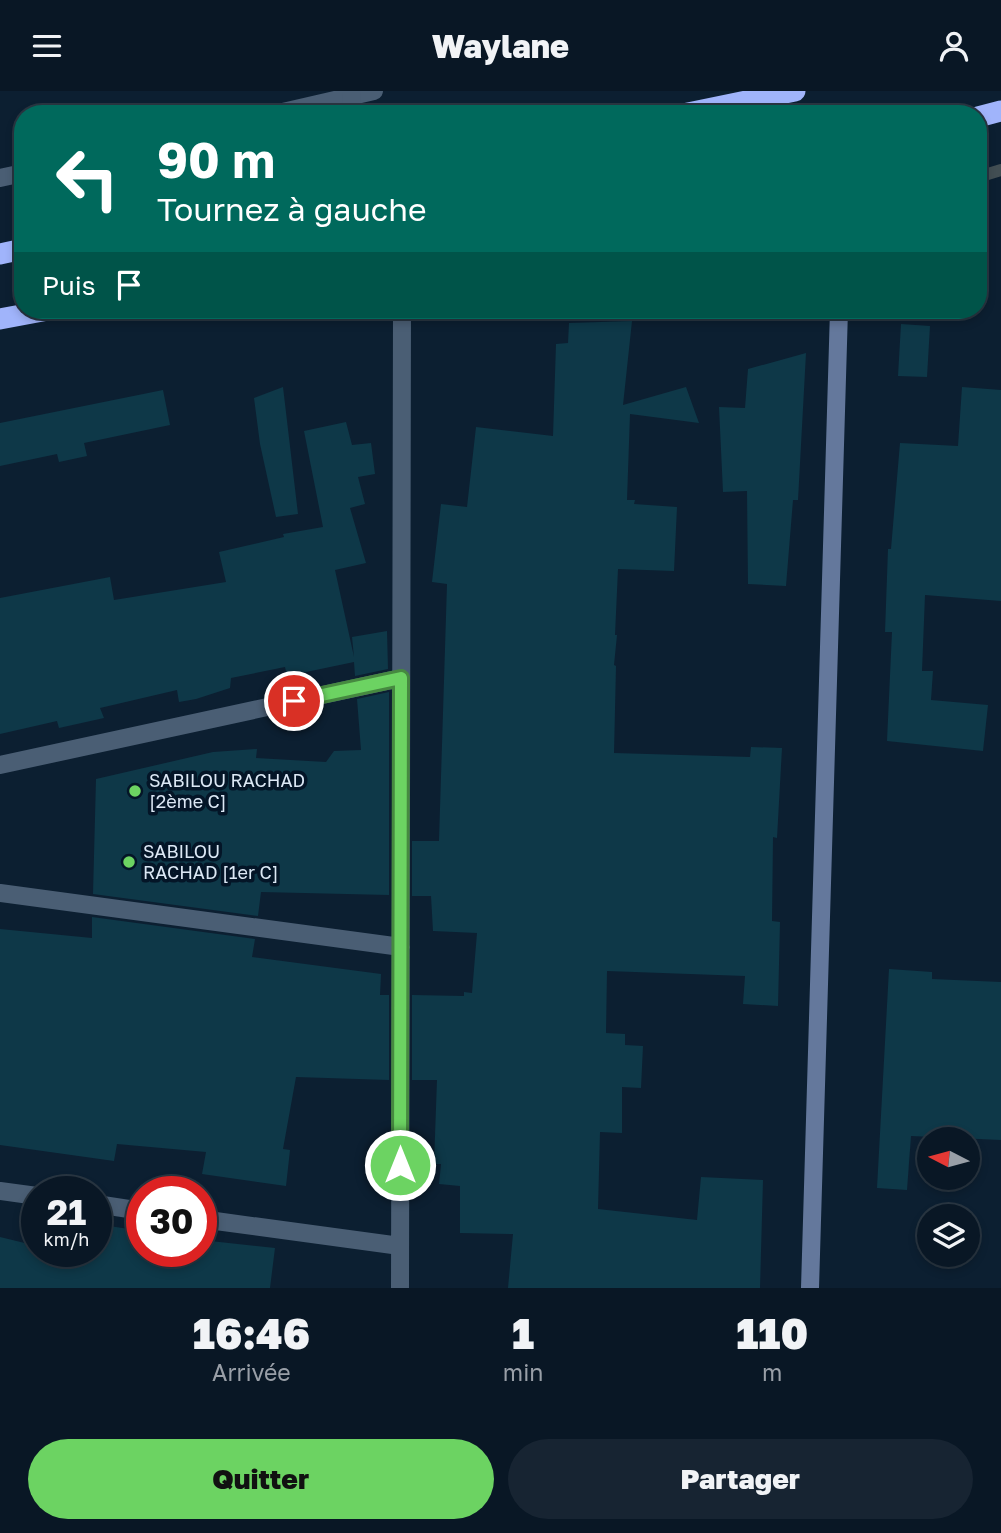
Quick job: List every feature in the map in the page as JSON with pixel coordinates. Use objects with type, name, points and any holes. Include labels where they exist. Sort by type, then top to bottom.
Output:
[{"type":"highway","points":[[726,105],[794,91]]},
{"type":"street","points":[[307,105],[351,93],[374,91]]},
{"type":"street","points":[[400,1288],[402,319]]},
{"type":"street","points":[[810,1288],[839,319]]},
{"type":"street","points":[[0,765],[401,678]]},
{"type":"street","points":[[0,893],[401,947]]},
{"type":"street","points":[[0,1191],[21,1194]]},
{"type":"street","points":[[217,1221],[400,1247]]},
{"type":"building","points":[[632,321],[623,405],[686,387],[699,423],[630,414],[627,500],[635,500],[634,504],[677,507],[674,571],[618,569],[614,753],[750,757],[751,747],[782,748],[777,838],[773,837],[772,921],[780,922],[778,1006],[743,1004],[745,976],[607,971],[606,1033],[625,1034],[625,1045],[643,1046],[641,1088],[622,1087],[622,1133],[600,1132],[598,1209],[697,1220],[701,1177],[763,1180],[760,1288],[508,1288],[513,1234],[460,1233],[460,1186],[439,1184],[441,1164],[434,1164],[437,1080],[412,1080],[412,995],[464,996],[464,992],[472,993],[477,933],[433,931],[431,896],[412,896],[412,841],[439,841],[447,584],[432,582],[441,504],[467,507],[476,427],[553,436],[556,344],[568,343],[569,323]]},
{"type":"building","points":[[901,324],[930,326],[927,377],[898,376]]},
{"type":"building","points":[[806,353],[798,500],[793,500],[786,586],[748,584],[747,491],[723,492],[719,407],[745,408],[748,369]]},
{"type":"building","points":[[283,387],[298,514],[276,517],[260,444],[254,398]]},
{"type":"building","points":[[962,387],[1001,390],[1001,601],[925,595],[922,671],[933,671],[931,700],[988,705],[983,751],[887,741],[892,632],[885,632],[888,549],[891,549],[900,443],[958,446]]},
{"type":"building","points":[[163,390],[170,425],[84,443],[87,456],[59,462],[57,454],[0,466],[0,423]]},
{"type":"building","points":[[346,422],[352,445],[371,443],[375,474],[358,477],[365,504],[350,508],[366,563],[335,570],[354,657],[352,637],[387,631],[388,669],[355,676],[354,662],[287,676],[285,667],[231,678],[230,688],[196,699],[179,702],[177,690],[100,708],[104,718],[59,728],[57,721],[0,734],[0,598],[110,577],[114,600],[226,582],[219,552],[284,537],[283,534],[323,527],[304,431]]},
{"type":"building","points":[[389,692],[389,895],[261,892],[258,916],[93,894],[96,779],[213,752],[257,749],[256,758],[326,762],[334,751],[361,750],[357,699]]},
{"type":"building","points":[[92,917],[255,939],[252,957],[381,974],[380,995],[389,995],[389,1080],[296,1077],[283,1149],[290,1150],[286,1186],[202,1174],[206,1152],[117,1144],[114,1161],[0,1145],[0,929],[92,938]]},
{"type":"building","points":[[889,969],[932,972],[932,979],[1001,982],[1001,1140],[980,1139],[980,1127],[917,1127],[917,1136],[911,1136],[907,1190],[877,1188]]},
{"type":"building","points":[[112,1226],[126,1229],[126,1267],[217,1267],[217,1242],[275,1248],[270,1288],[0,1288],[0,1237],[21,1242],[21,1267],[112,1267]]},
{"type":"waterway","points":[[987,174],[1001,170]]},
{"type":"place","name":"SABILOU RACHAD [2ème C]","points":[[135,791]]},
{"type":"place","name":"SABILOU RACHAD [1er C]","points":[[129,862]]},
{"type":"route","points":[[294,701],[401,678],[400,1165]]}]
